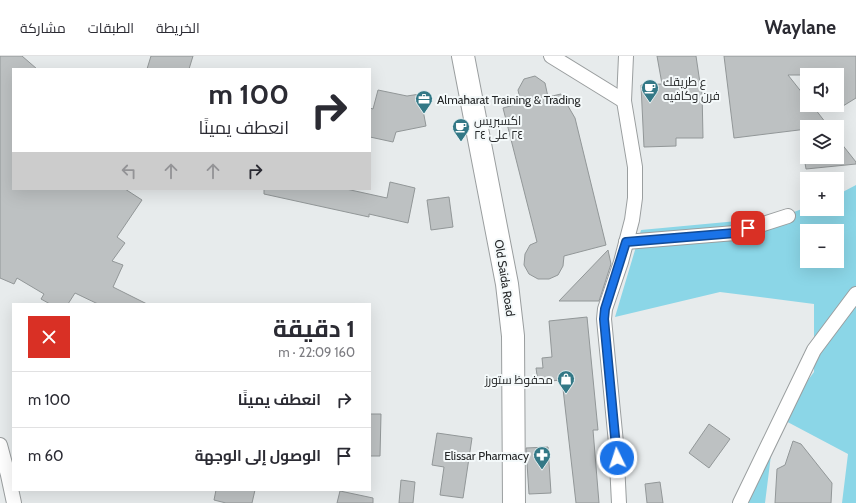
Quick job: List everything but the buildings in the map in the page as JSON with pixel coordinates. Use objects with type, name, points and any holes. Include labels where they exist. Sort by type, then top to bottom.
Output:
[{"type":"highway","name":"Old Saida Road","points":[[463,56],[507,284],[513,336],[514,503]]},
{"type":"street","points":[[552,56],[624,101]]},
{"type":"street","points":[[619,503],[616,443],[604,319],[605,309],[632,220],[636,198],[635,167],[624,101],[626,56]]},
{"type":"street","points":[[626,242],[735,233],[788,216]]},
{"type":"street","points":[[740,503],[814,350],[856,294]]},
{"type":"street","points":[[0,446],[14,503]]},
{"type":"shaded area","points":[[856,185],[856,503],[842,503],[848,454],[780,418],[814,372],[814,304],[720,292],[615,317],[641,230],[781,217],[800,210],[800,216],[844,216],[844,191]]},
{"type":"shaded area","points":[[768,449],[771,455],[765,503],[732,503]]},
{"type":"place","name":"ع طريقك فرن وكافيه","points":[[650,103]]},
{"type":"place","name":"Almaharat Training & Trading","points":[[424,114]]},
{"type":"place","name":"اكسبريس ٢٤ على ٢٤","points":[[461,142]]},
{"type":"place","name":"محفوظ ستورز","points":[[566,394]]},
{"type":"place","name":"Elissar Pharmacy","points":[[542,470]]},
{"type":"route","points":[[617,458],[604,319],[605,309],[621,262],[626,242],[735,233],[748,228]]}]
